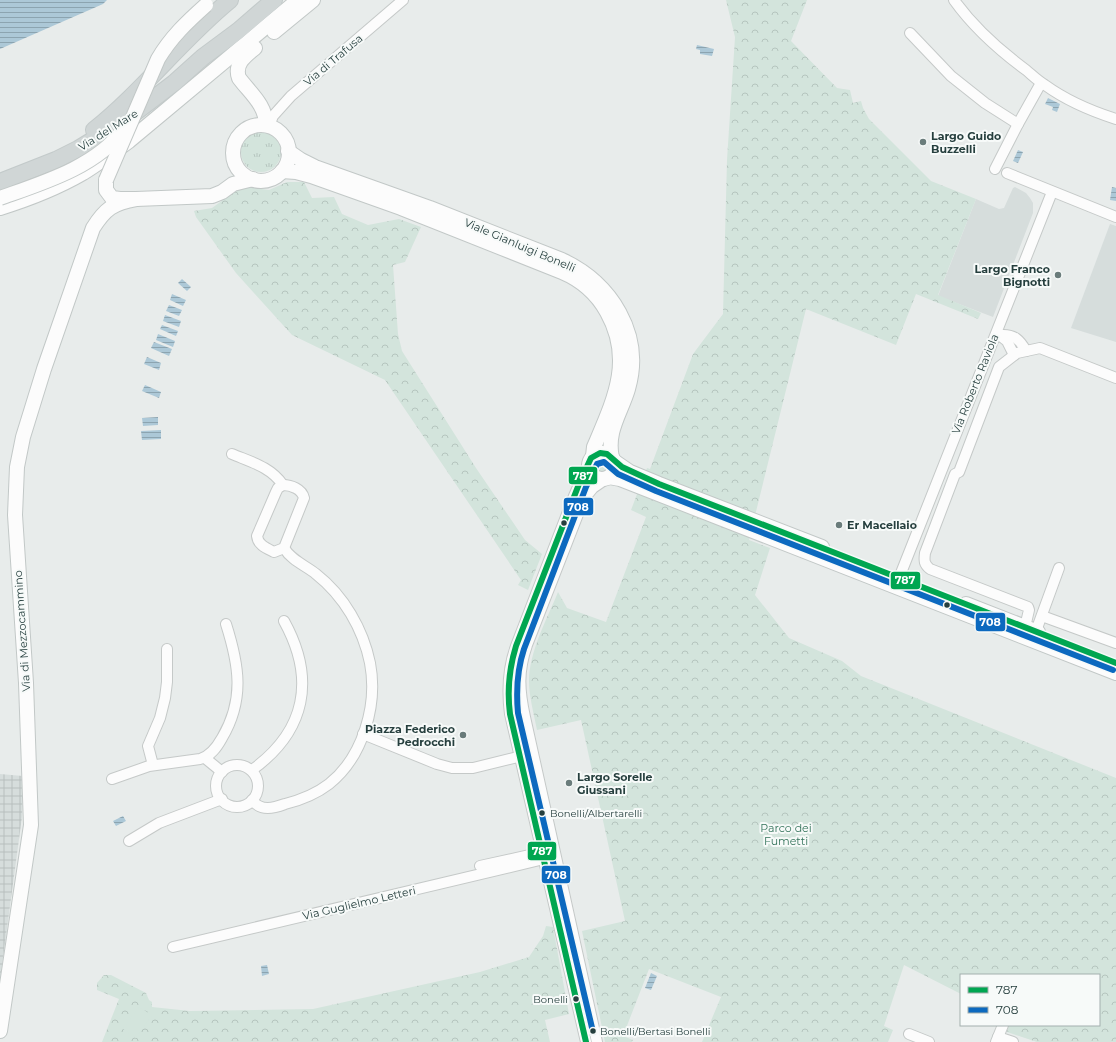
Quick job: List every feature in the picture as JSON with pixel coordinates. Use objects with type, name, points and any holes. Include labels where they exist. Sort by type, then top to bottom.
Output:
[{"type":"main road","points":[[106,180],[158,59],[179,29],[211,0]]},
{"type":"main road","points":[[41,166],[90,133],[111,116],[155,74],[200,26],[230,0]]},
{"type":"main road","name":"Via del Mare","points":[[203,57],[257,0]]},
{"type":"main road","name":"Via del Mare","points":[[0,182],[41,166],[85,146],[124,121],[156,97],[203,57],[238,31],[274,0]]},
{"type":"main road","points":[[238,31],[281,0]]},
{"type":"main road","points":[[0,208],[35,196],[62,184],[82,174],[108,156],[136,136],[298,0]]},
{"type":"main road","points":[[268,126],[263,110],[239,78],[237,70],[244,57],[313,0]]},
{"type":"main road","points":[[0,198],[54,178],[94,158],[115,140],[136,110]]},
{"type":"main road","points":[[257,125],[268,126],[281,134],[286,142],[288,150],[287,161],[282,171],[269,179],[261,180],[244,176],[235,165],[233,156],[237,137],[244,130],[257,125]]},
{"type":"main road","name":"Viale Gianluigi Bonelli","points":[[288,150],[301,160],[315,167],[430,208],[562,260],[576,267],[596,282],[612,299],[619,312],[627,331],[631,354],[632,369],[630,383],[611,437],[611,451],[613,460]]},
{"type":"main road","name":"Viale Gianluigi Bonelli","points":[[282,171],[296,172],[310,176],[401,208],[558,270],[571,276],[586,286],[602,304],[610,318],[618,338],[621,356],[617,389],[594,446],[591,459]]},
{"type":"main road","name":"Via di Mezzocammino","points":[[106,180],[106,190],[112,198],[136,199],[198,197],[218,194],[233,184],[253,179]]},
{"type":"main road","name":"Via di Mezzocammino","points":[[89,242],[106,180]]},
{"type":"main road","name":"Via di Mezzocammino","points":[[0,1031],[31,825],[30,749],[15,527],[15,486],[18,462],[23,437],[44,369],[93,228],[106,210],[117,204],[136,199]]},
{"type":"main road","points":[[640,482],[603,453],[596,454],[591,459],[590,471],[596,478],[604,479],[609,477],[640,482],[1116,673]]},
{"type":"main road","points":[[609,477],[614,470],[613,460]]},
{"type":"main road","points":[[754,527],[899,578],[1116,663]]},
{"type":"street","name":"Via di Trafusa","points":[[268,126],[273,116],[291,96],[403,0]]},
{"type":"street","points":[[954,0],[973,24],[988,39],[1041,83],[1070,101],[1116,119]]},
{"type":"street","points":[[910,33],[951,76],[985,103],[1018,124]]},
{"type":"street","points":[[995,169],[1041,83]]},
{"type":"street","points":[[1007,173],[1116,217]]},
{"type":"street","name":"Via Roberto Raviola","points":[[899,578],[998,334],[1052,192]]},
{"type":"street","points":[[998,334],[1018,338],[1026,351]]},
{"type":"street","points":[[998,334],[1010,347],[1014,355]]},
{"type":"street","points":[[1030,629],[1028,607],[930,569],[926,566],[924,561],[925,553],[955,474],[959,472],[999,367],[1017,353],[1040,348],[1116,378]]},
{"type":"street","points":[[232,454],[271,471],[283,485],[299,490],[302,493],[304,498],[284,548],[274,552]]},
{"type":"street","name":"Viale Gianluigi Bonelli","points":[[586,1042],[520,757],[509,703],[509,677],[516,646],[574,496],[591,459]]},
{"type":"street","points":[[597,1042],[533,754],[521,693],[520,678],[523,658],[584,499],[593,488],[609,477]]},
{"type":"street","points":[[283,485],[276,492],[257,536],[260,544],[289,561],[295,561]]},
{"type":"street","points":[[252,800],[262,807],[273,808],[299,800],[332,782],[344,769],[353,755],[363,734],[369,714],[372,688],[370,665],[363,639],[352,616],[335,593],[316,574],[295,561],[288,555],[284,548]]},
{"type":"street","points":[[1030,629],[1042,616],[1059,568]]},
{"type":"street","points":[[1042,616],[1116,643]]},
{"type":"street","points":[[252,770],[270,755],[286,736],[293,724],[299,702],[302,680],[301,664],[294,640],[284,621]]},
{"type":"street","points":[[112,779],[153,765],[205,758],[214,750],[226,732],[231,721],[237,698],[237,667],[226,624]]},
{"type":"street","points":[[153,765],[148,746],[150,738],[160,718],[165,698],[167,682],[167,650]]},
{"type":"street","points":[[363,734],[448,768],[473,768],[533,754]]},
{"type":"street","points":[[205,758],[222,772]]},
{"type":"street","points":[[236,765],[242,765],[252,770],[258,782],[256,795],[245,805],[237,806],[226,803],[218,794],[217,783],[222,772],[231,766],[236,765]]},
{"type":"street","points":[[129,841],[159,823],[222,799]]},
{"type":"street","points":[[480,866],[543,856]]},
{"type":"street","name":"Via Guglielmo Letteri","points":[[174,947],[543,856]]},
{"type":"street","points":[[1003,1026],[997,1040],[1013,1042]]},
{"type":"street","points":[[908,1034],[929,1042]]},
{"type":"shaded area","points":[[1015,187],[1026,193],[1030,198],[1033,203],[1033,213],[993,317],[938,296],[976,199],[999,209],[1004,208],[1013,188]]},
{"type":"shaded area","points":[[1110,224],[1116,226],[1116,342],[1071,328]]},
{"type":"shaded area","points":[[0,774],[23,776],[22,817],[0,980]]},
{"type":"green space","name":"Parco dei Fumetti","points":[[726,0],[807,0],[791,41],[837,88],[850,90],[853,103],[861,101],[869,119],[931,181],[976,199],[938,295],[981,313],[978,319],[916,294],[896,345],[806,309],[749,540],[770,548],[755,595],[789,638],[842,661],[861,676],[1116,778],[1116,1042],[1037,1042],[1007,1032],[1008,1026],[1100,1026],[1100,974],[960,974],[960,993],[904,965],[884,1026],[893,1030],[888,1042],[702,1042],[721,997],[649,969],[623,1036],[633,1040],[632,1042],[605,1042],[582,931],[625,921],[581,720],[537,730],[530,693],[530,670],[535,647],[558,592],[567,608],[606,622],[646,517],[631,510],[647,468],[650,469],[693,354],[723,314],[727,160],[735,37]]},
{"type":"green space","points":[[261,132],[269,134],[275,138],[279,144],[281,152],[279,160],[275,166],[269,170],[261,172],[253,170],[247,166],[243,160],[241,152],[243,144],[247,138],[253,134]]},
{"type":"green space","points":[[287,182],[304,182],[312,198],[334,197],[342,214],[368,225],[399,219],[421,227],[405,262],[393,265],[398,334],[402,351],[476,468],[525,540],[542,554],[528,590],[518,585],[521,580],[385,380],[292,335],[236,273],[196,217],[194,211],[212,208],[234,192],[246,187],[269,190]]},
{"type":"green space","points":[[602,457],[608,460],[611,466],[608,472],[602,475],[596,472],[593,466],[596,460]]},
{"type":"green space","points":[[546,926],[553,927],[569,1014],[545,1020],[550,1042],[102,1042],[119,999],[97,990],[97,983],[104,975],[111,975],[146,993],[149,1000],[152,1002],[152,1007],[190,1011],[313,1009],[480,972],[529,957],[543,936]]},
{"type":"green space","points":[[139,1007],[152,1015],[136,1038],[123,1029]]},
{"type":"water","points":[[0,0],[107,0],[103,4],[0,49]]},
{"type":"water","points":[[697,45],[714,49],[712,56],[700,54],[700,50],[696,49]]},
{"type":"water","points":[[1048,98],[1060,104],[1057,112],[1052,110],[1053,107],[1045,104]]},
{"type":"water","points":[[1018,150],[1023,152],[1018,163],[1013,161]]},
{"type":"water","points":[[1112,187],[1116,188],[1116,201],[1110,200]]},
{"type":"water","points":[[182,279],[191,287],[187,291],[178,283]]},
{"type":"water","points":[[172,294],[186,300],[183,306],[170,300]]},
{"type":"water","points":[[169,305],[182,310],[179,316],[166,311]]},
{"type":"water","points":[[165,315],[181,321],[179,327],[163,321]]},
{"type":"water","points":[[162,325],[178,331],[176,336],[160,329]]},
{"type":"water","points":[[158,334],[175,341],[173,347],[156,340]]},
{"type":"water","points":[[154,342],[172,349],[169,356],[151,348]]},
{"type":"water","points":[[147,357],[161,363],[159,370],[144,364]]},
{"type":"water","points":[[145,385],[161,392],[159,398],[142,391]]},
{"type":"water","points":[[158,417],[158,425],[143,426],[142,418]]},
{"type":"water","points":[[161,430],[161,439],[142,440],[141,431]]},
{"type":"water","points":[[123,816],[126,821],[116,826],[113,821]]},
{"type":"water","points":[[267,965],[269,974],[262,976],[261,966]]},
{"type":"water","points":[[651,973],[657,976],[651,990],[645,988]]},
{"type":"transit line","name":"787","points":[[586,1042],[510,714],[509,688],[510,672],[516,646],[579,484],[591,458],[600,453],[607,454],[622,467],[659,484],[1116,663]]},
{"type":"transit line","name":"708","points":[[593,1032],[518,713],[517,697],[518,673],[524,649],[586,487],[597,464],[604,462],[618,474],[656,491],[1113,670]]},
{"type":"place","name":"Largo Guido Buzzelli","points":[[923,142]]},
{"type":"place","name":"Largo Franco Bignotti","points":[[1058,275]]},
{"type":"place","name":"Er Macellaio","points":[[839,525]]},
{"type":"place","name":"Piazza Federico Pedrocchi","points":[[463,735]]},
{"type":"place","name":"Largo Sorelle Giussani","points":[[569,783]]},
{"type":"place","name":"Bonelli/Albertarelli","points":[[542,813]]},
{"type":"place","name":"Bonelli","points":[[576,999]]},
{"type":"place","name":"Bonelli/Bertasi Bonelli","points":[[593,1031]]}]
